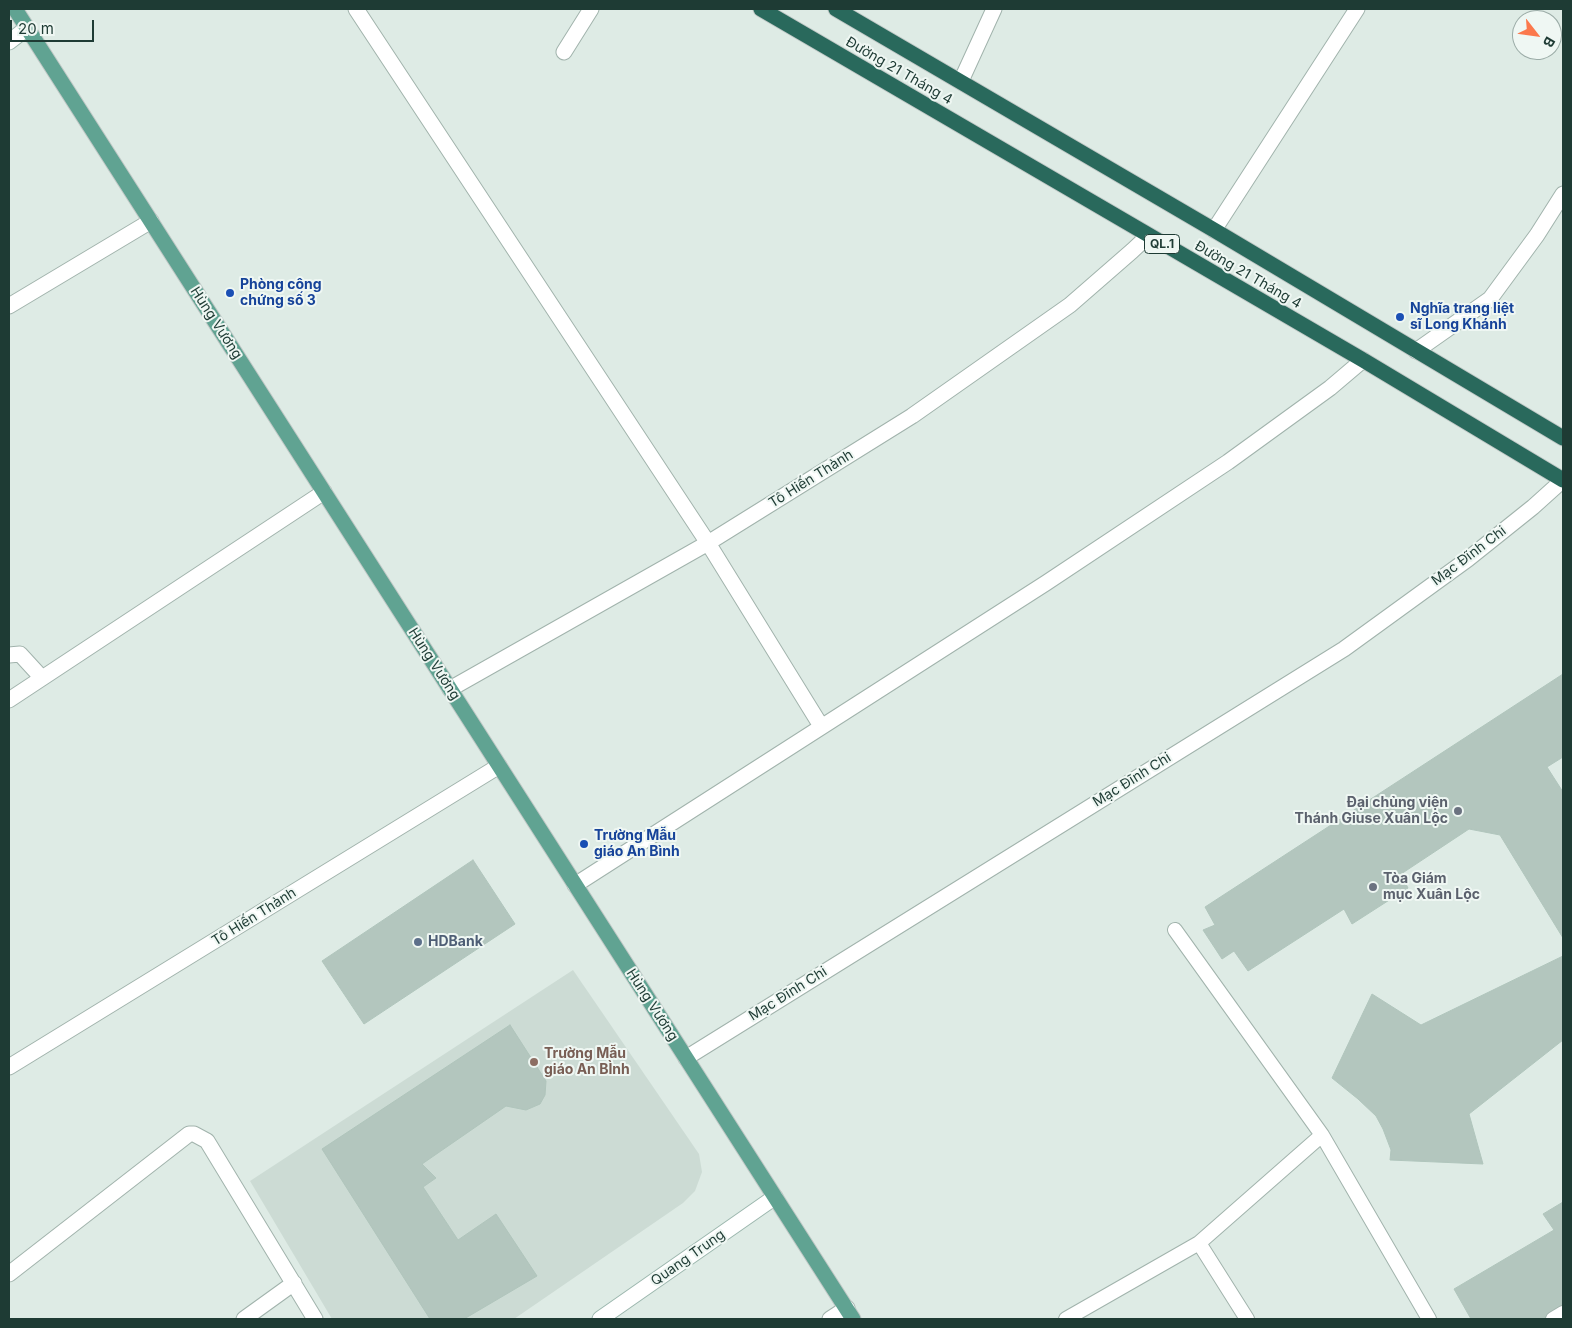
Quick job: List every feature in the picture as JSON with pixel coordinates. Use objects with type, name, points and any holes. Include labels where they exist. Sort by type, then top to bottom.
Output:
[{"type":"highway","name":"Đường 21 Tháng 4","points":[[761,9],[1363,360],[1563,480]]},
{"type":"highway","name":"Đường 21 Tháng 4","points":[[836,9],[1214,230],[1563,438]]},
{"type":"main road","name":"Hùng Vương","points":[[15,9],[850,1314]]},
{"type":"street","points":[[356,9],[708,543],[821,726]]},
{"type":"street","points":[[564,52],[591,9]]},
{"type":"street","points":[[961,81],[994,9]]},
{"type":"street","points":[[1214,230],[1357,9]]},
{"type":"street","points":[[9,42],[27,28]]},
{"type":"street","points":[[1416,351],[1490,299],[1537,235],[1563,194]]},
{"type":"street","points":[[9,306],[151,221]]},
{"type":"street","name":"Tô Hiến Thành","points":[[450,689],[708,543],[912,416],[1070,305],[1148,236]]},
{"type":"street","points":[[575,884],[1046,583],[1228,462],[1330,388],[1363,360]]},
{"type":"street","name":"Mạc Đĩnh Chi","points":[[686,1058],[1344,649],[1468,559],[1533,508],[1563,480]]},
{"type":"street","points":[[9,700],[324,492]]},
{"type":"street","points":[[9,655],[20,654],[42,678]]},
{"type":"street","name":"Tô Hiến Thành","points":[[9,1067],[499,766]]},
{"type":"street","points":[[9,1274],[189,1134],[207,1141],[315,1319]]},
{"type":"street","name":"Quang Trung","points":[[600,1319],[775,1197]]},
{"type":"street","points":[[244,1319],[294,1283]]},
{"type":"street","points":[[830,1319],[850,1314]]},
{"type":"lane","points":[[1175,930],[1322,1135],[1429,1319]]},
{"type":"lane","points":[[1066,1319],[1200,1243],[1322,1135]]},
{"type":"lane","points":[[1200,1243],[1247,1319]]},
{"type":"lane","points":[[1553,1319],[1563,1313]]},
{"type":"shaded area","name":"Trường Mẫu giáo An BÌnh","points":[[573,970],[699,1154],[702,1172],[695,1191],[683,1203],[514,1319],[332,1319],[250,1181]]},
{"type":"building","name":"Đại chủng viện Thánh Giuse Xuân Lộc","points":[[1563,674],[1563,757],[1547,767],[1563,792],[1563,938],[1500,835],[1469,829],[1401,874],[1408,888],[1352,924],[1344,909],[1248,971],[1234,951],[1222,959],[1203,930],[1215,925],[1205,907]]},
{"type":"building","name":"HDBank","points":[[473,860],[515,924],[364,1024],[322,961]]},
{"type":"building","points":[[1563,956],[1563,1040],[1469,1114],[1483,1164],[1390,1160],[1391,1150],[1376,1116],[1332,1078],[1372,994],[1421,1025]]},
{"type":"building","points":[[510,1025],[546,1081],[545,1095],[540,1104],[526,1110],[506,1106],[422,1164],[436,1178],[423,1187],[458,1240],[496,1214],[537,1276],[464,1319],[430,1319],[322,1149]]},
{"type":"building","points":[[1563,1202],[1563,1306],[1542,1319],[1471,1319],[1454,1289],[1554,1230],[1543,1214]]},
{"type":"place","name":"Phòng công chứng số 3","points":[[230,293]]},
{"type":"place","name":"Nghĩa trang liệt sĩ Long Khánh","points":[[1400,317]]},
{"type":"place","name":"Đại chủng viện Thánh Giuse Xuân Lộc","points":[[1458,811]]},
{"type":"place","name":"Trường Mẫu giáo An Bình","points":[[584,844]]},
{"type":"place","name":"Tòa Giám mục Xuân Lộc","points":[[1373,887]]},
{"type":"place","name":"HDBank","points":[[418,942]]},
{"type":"place","name":"Trường Mẫu giáo An BÌnh","points":[[534,1062]]}]
